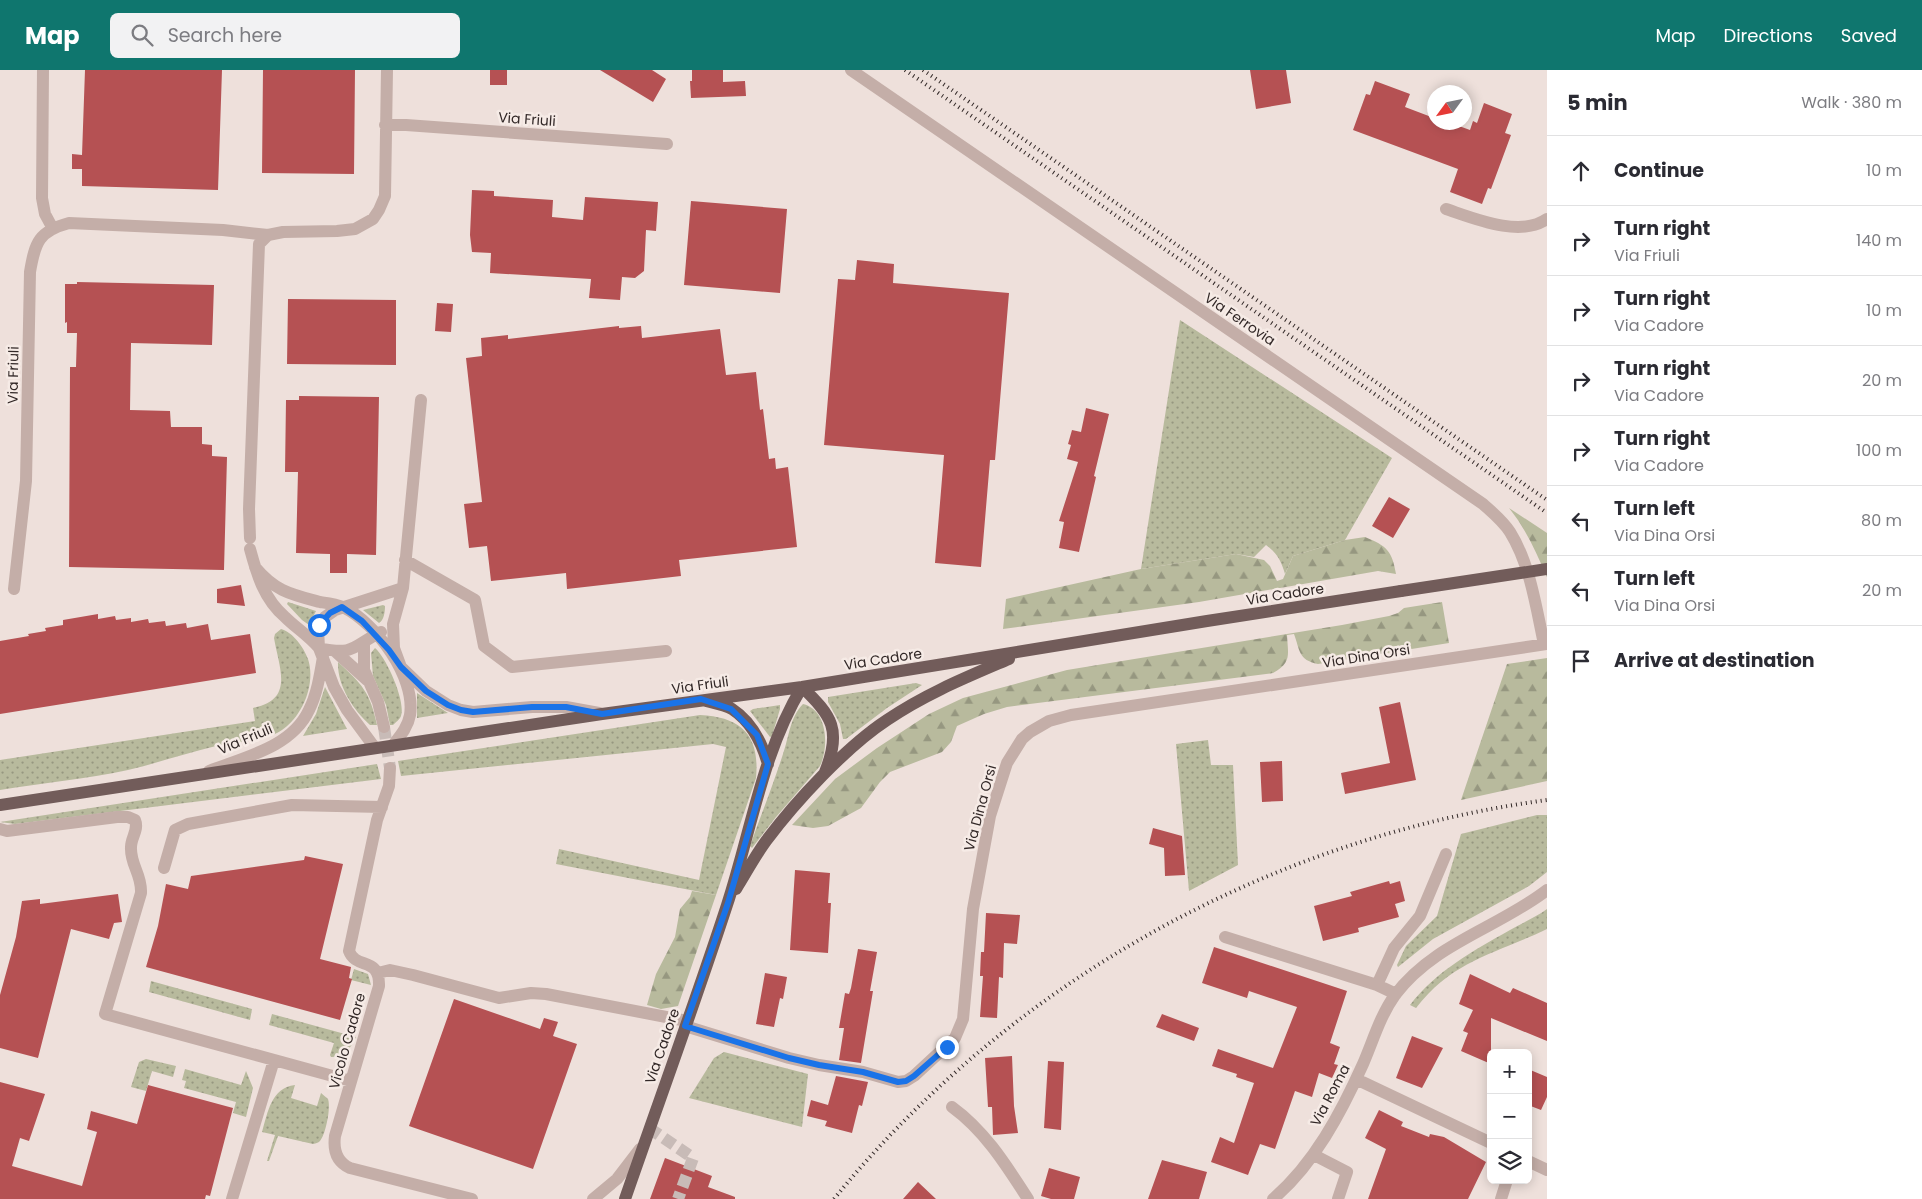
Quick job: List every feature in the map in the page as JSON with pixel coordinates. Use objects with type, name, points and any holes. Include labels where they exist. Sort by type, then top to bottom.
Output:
[{"type":"main road","name":"Via Cadore","points":[[625,1199],[728,903],[768,764],[790,707],[802,687],[1206,621],[1547,569]]},
{"type":"main road","name":"Via Cadore","points":[[728,903],[766,841],[823,776],[864,738],[906,708],[940,688],[1027,651]]},
{"type":"main road","name":"Via Cadore","points":[[802,687],[816,701],[833,726],[832,755],[823,776]]},
{"type":"main road","name":"Via Friuli","points":[[0,805],[701,699],[802,687]]},
{"type":"main road","points":[[701,699],[731,709],[745,721],[757,735],[768,764]]},
{"type":"street","points":[[44,70],[42,198],[45,214],[52,227],[69,222],[223,230],[268,235],[283,232],[355,229],[373,219],[385,196],[386,70]]},
{"type":"street","name":"Via Ferrovia","points":[[851,70],[1483,504],[1500,519],[1515,542],[1532,590],[1545,644]]},
{"type":"street","name":"Via Friuli","points":[[385,125],[667,144]]},
{"type":"street","points":[[1446,209],[1498,225],[1530,226],[1540,224],[1547,219]]},
{"type":"street","name":"Via Friuli","points":[[14,589],[26,481],[30,272],[34,252],[41,237],[52,227]]},
{"type":"street","points":[[268,235],[259,244],[257,260],[249,509],[250,544],[254,567],[258,580],[276,609],[305,633],[321,653],[340,699],[375,748]]},
{"type":"street","points":[[321,653],[351,650],[387,628],[395,612],[403,588],[421,400]]},
{"type":"street","points":[[405,560],[475,600],[484,646],[512,667],[666,651]]},
{"type":"street","name":"Via Friuli","points":[[254,567],[275,587],[342,607],[362,621],[389,650],[401,667],[426,691],[448,705],[473,712],[532,707],[558,707],[602,714]]},
{"type":"street","points":[[342,607],[403,588]]},
{"type":"street","name":"Via Friuli","points":[[201,774],[273,745],[297,729],[304,721],[314,700],[321,653],[318,640],[319,625],[330,613],[342,607]]},
{"type":"street","points":[[395,612],[392,636],[401,667]]},
{"type":"street","points":[[364,642],[364,670],[378,702],[384,727]]},
{"type":"street","name":"Via Dina Orsi","points":[[686,1024],[819,1065],[863,1072],[898,1082],[906,1081],[922,1070],[947,1047],[960,1031],[966,1003],[973,909],[990,816],[1007,762],[1022,739],[1030,732],[1049,720],[1071,715],[1545,644]]},
{"type":"street","points":[[336,652],[368,682]]},
{"type":"street","name":"Via Friuli","points":[[393,745],[405,729],[410,717],[411,702],[408,685],[401,667]]},
{"type":"street","points":[[390,768],[389,786],[375,828],[349,951],[351,956],[373,967],[378,972],[390,970],[499,998],[531,993],[546,994],[686,1024]]},
{"type":"street","points":[[164,868],[175,830],[188,824],[292,806],[382,807]]},
{"type":"street","points":[[0,829],[7,830],[128,817],[132,818],[136,823],[131,848],[140,877],[140,894],[105,1014],[351,1081]]},
{"type":"street","points":[[1378,985],[1394,948],[1420,916],[1446,854]]},
{"type":"street","name":"Via Roma","points":[[1273,1199],[1294,1179],[1314,1155],[1356,1079],[1383,1017],[1396,994],[1423,966],[1444,950],[1547,890]]},
{"type":"street","points":[[1225,937],[1378,985],[1396,994]]},
{"type":"street","name":"Vicolo Cadore","points":[[378,972],[379,986],[334,1146],[336,1153],[343,1164],[350,1168],[472,1199]]},
{"type":"street","points":[[232,1199],[274,1060]]},
{"type":"street","points":[[1356,1079],[1487,1142]]},
{"type":"street","points":[[952,1108],[967,1118],[980,1132],[1028,1199]]},
{"type":"street","points":[[593,1199],[617,1179],[643,1145]]},
{"type":"street","points":[[1314,1155],[1347,1172],[1338,1199]]},
{"type":"street","points":[[1532,1163],[1547,1170]]},
{"type":"street","points":[[1501,1199],[1506,1184]]},
{"type":"green space","points":[[1180,320],[1392,458],[1345,540],[1293,556],[1285,574],[1278,557],[1266,545],[1254,557],[1236,554],[1141,569]]},
{"type":"green space","points":[[1509,508],[1547,533],[1547,577],[1526,532]]},
{"type":"green space","points":[[1365,537],[1379,543],[1387,550],[1393,560],[1396,574],[1378,571],[1199,602],[1003,629],[1006,599],[1141,569],[1236,554],[1264,560],[1270,566],[1277,581],[1283,579],[1293,556],[1345,540]]},
{"type":"green space","points":[[288,602],[316,611],[309,625],[287,604]]},
{"type":"green space","points":[[1442,602],[1449,643],[1318,664],[1303,657],[1294,634],[1287,635],[1288,657],[1283,665],[1273,673],[1007,707],[984,714],[957,726],[951,742],[942,752],[890,772],[880,782],[861,808],[828,826],[813,828],[792,825],[835,779],[877,748],[929,714],[963,698],[1067,670],[1342,625],[1389,616],[1398,613],[1404,608]]},
{"type":"green space","points":[[385,606],[384,613],[379,623],[363,610]]},
{"type":"green space","points":[[281,629],[290,633],[298,641],[308,659],[310,668],[309,688],[302,708],[282,730],[267,737],[216,746],[128,770],[0,790],[0,760],[255,721],[253,708],[266,704],[275,698],[279,690],[281,671],[274,638],[275,634]]},
{"type":"green space","points":[[375,648],[384,660],[394,680],[401,700],[401,716],[393,725],[390,725],[386,705],[373,676],[371,653]]},
{"type":"green space","points":[[1547,658],[1547,781],[1461,800],[1507,664]]},
{"type":"green space","points":[[338,662],[364,689],[377,725],[370,725],[352,705],[340,679]]},
{"type":"green space","points":[[916,683],[922,685],[887,708],[846,739],[843,739],[840,724],[828,702],[828,697]]},
{"type":"green space","points":[[325,687],[347,729],[303,736],[316,714]]},
{"type":"green space","points":[[417,693],[448,713],[417,718]]},
{"type":"green space","points":[[803,704],[811,708],[822,721],[825,740],[823,758],[820,766],[752,848],[750,846],[795,715]]},
{"type":"green space","points":[[780,705],[772,736],[770,737],[750,711]]},
{"type":"green space","points":[[700,715],[727,720],[737,725],[745,731],[755,751],[756,778],[716,895],[556,864],[559,849],[699,880],[726,747],[713,744],[401,776],[398,761]]},
{"type":"green space","points":[[1208,740],[1211,765],[1233,765],[1238,865],[1189,891],[1176,744]]},
{"type":"green space","points":[[377,764],[381,779],[15,824],[0,822]]},
{"type":"green space","points":[[1537,815],[1547,815],[1547,872],[1529,886],[1433,939],[1398,967],[1397,965],[1406,946],[1437,916],[1461,834]]},
{"type":"green space","points":[[692,891],[716,895],[678,1006],[661,1009],[647,1005],[656,974],[675,937],[680,909],[690,897]]},
{"type":"green space","points":[[1547,909],[1547,929],[1476,960],[1445,979],[1416,1008],[1410,1005],[1443,972],[1482,946]]},
{"type":"green space","points":[[354,969],[368,974],[371,985],[351,980]]},
{"type":"green space","points":[[151,981],[252,1009],[250,1020],[149,992]]},
{"type":"green space","points":[[272,1014],[356,1037],[347,1051],[339,1056],[331,1057],[334,1043],[269,1025]]},
{"type":"green space","points":[[724,1052],[808,1074],[802,1127],[689,1098],[714,1058]]},
{"type":"green space","points":[[146,1059],[176,1066],[173,1077],[152,1071],[146,1091],[131,1087],[139,1062]]},
{"type":"green space","points":[[185,1069],[241,1085],[246,1071],[253,1088],[246,1117],[233,1113],[236,1102],[184,1088],[186,1081],[182,1080]]},
{"type":"green space","points":[[295,1085],[291,1098],[317,1106],[321,1093],[328,1099],[328,1114],[324,1133],[318,1143],[313,1144],[278,1136],[269,1161],[267,1161],[275,1135],[262,1132],[269,1109],[281,1091]]},
{"type":"building","points":[[85,70],[222,70],[218,190],[82,186],[82,169],[72,169],[72,154],[82,155]]},
{"type":"building","points":[[263,70],[355,70],[354,174],[262,173]]},
{"type":"building","points":[[490,70],[507,70],[507,85],[490,85]]},
{"type":"building","points":[[600,70],[652,70],[666,79],[653,102]]},
{"type":"building","points":[[692,70],[723,70],[723,82],[745,81],[746,96],[691,98],[690,81],[692,81]]},
{"type":"building","points":[[1250,70],[1286,70],[1291,103],[1256,109]]},
{"type":"building","points":[[1375,81],[1410,94],[1405,107],[1427,115],[1427,130],[1472,130],[1473,121],[1477,123],[1484,103],[1512,114],[1505,133],[1511,135],[1491,189],[1488,188],[1482,204],[1450,192],[1458,169],[1353,130],[1366,94],[1370,95]]},
{"type":"building","points":[[472,190],[494,191],[494,196],[553,200],[552,217],[583,220],[585,197],[658,202],[656,231],[646,230],[644,271],[635,278],[622,277],[620,300],[589,298],[591,279],[490,273],[491,253],[472,252],[470,235]]},
{"type":"building","points":[[691,201],[787,209],[780,293],[684,285]]},
{"type":"building","points":[[857,260],[894,264],[893,283],[1009,293],[995,460],[990,460],[981,567],[935,563],[944,455],[824,445],[838,279],[855,280]]},
{"type":"building","points":[[77,282],[214,285],[212,345],[131,343],[130,410],[170,411],[171,427],[202,427],[202,444],[212,445],[212,456],[227,457],[224,570],[69,567],[70,367],[76,367],[77,333],[67,333],[67,322],[65,323],[65,284],[77,284]]},
{"type":"building","points":[[288,299],[396,300],[396,365],[287,364]]},
{"type":"building","points":[[437,303],[453,304],[451,332],[435,331]]},
{"type":"building","points":[[619,326],[619,328],[641,326],[642,338],[720,329],[726,375],[756,372],[760,410],[763,409],[769,459],[775,458],[776,469],[788,467],[797,547],[679,560],[681,576],[567,589],[566,573],[491,581],[487,546],[469,548],[464,504],[482,502],[466,358],[482,356],[481,338],[508,335],[508,339]]},
{"type":"building","points":[[299,396],[379,397],[376,555],[347,554],[347,573],[330,573],[330,554],[296,553],[298,472],[285,472],[286,400],[299,400]]},
{"type":"building","points":[[1086,408],[1109,414],[1079,552],[1059,548],[1064,522],[1059,521],[1078,462],[1067,459],[1071,445],[1068,444],[1072,430],[1081,432]]},
{"type":"building","points":[[1389,497],[1410,509],[1393,538],[1372,526]]},
{"type":"building","points":[[241,585],[245,606],[217,603],[217,589]]},
{"type":"building","points":[[98,614],[98,619],[115,616],[116,620],[131,618],[131,622],[148,619],[149,623],[165,621],[166,626],[186,623],[187,628],[208,624],[211,640],[250,634],[256,673],[0,714],[0,641],[46,631],[45,628],[63,625],[63,620]]},
{"type":"building","points":[[1400,702],[1416,780],[1345,794],[1341,773],[1390,763],[1379,707]]},
{"type":"building","points":[[1282,761],[1283,801],[1262,802],[1260,762]]},
{"type":"building","points":[[1153,828],[1182,836],[1185,875],[1165,876],[1164,848],[1149,844]]},
{"type":"building","points":[[305,856],[343,864],[320,959],[351,967],[349,978],[352,979],[340,1020],[146,967],[158,926],[166,884],[188,889],[191,876],[304,860]]},
{"type":"building","points":[[795,870],[830,873],[828,903],[831,903],[828,953],[790,950]]},
{"type":"building","points":[[1389,881],[1390,884],[1400,881],[1405,901],[1395,904],[1399,917],[1358,928],[1359,932],[1323,941],[1314,906],[1352,896],[1350,892]]},
{"type":"building","points":[[118,894],[122,922],[114,923],[109,939],[71,929],[38,1058],[0,1048],[0,995],[16,937],[22,901],[40,899],[40,904]]},
{"type":"building","points":[[986,913],[1020,915],[1017,944],[1004,943],[1003,978],[999,977],[997,1018],[980,1017],[983,976],[980,976],[981,952],[984,952]]},
{"type":"building","points":[[1214,947],[1347,991],[1330,1043],[1340,1047],[1334,1064],[1338,1065],[1332,1078],[1319,1073],[1312,1097],[1295,1091],[1275,1149],[1260,1144],[1248,1175],[1211,1162],[1220,1137],[1234,1143],[1254,1083],[1236,1077],[1237,1074],[1212,1066],[1218,1049],[1273,1068],[1297,1007],[1249,991],[1247,998],[1202,983]]},
{"type":"building","points":[[858,949],[877,952],[870,991],[873,991],[861,1063],[839,1060],[844,1028],[839,1028],[845,993],[849,994],[851,988]]},
{"type":"building","points":[[765,973],[787,977],[783,999],[780,998],[774,1027],[756,1024]]},
{"type":"building","points":[[1470,974],[1510,993],[1513,988],[1547,1003],[1547,1041],[1491,1018],[1491,1049],[1487,1049],[1487,1062],[1461,1051],[1468,1033],[1463,1031],[1473,1010],[1459,1004]]},
{"type":"building","points":[[454,999],[540,1029],[544,1018],[558,1022],[553,1036],[577,1044],[533,1169],[409,1126]]},
{"type":"building","points":[[1162,1014],[1199,1028],[1194,1041],[1156,1027]]},
{"type":"building","points":[[1412,1036],[1443,1048],[1422,1088],[1396,1078]]},
{"type":"building","points":[[1012,1056],[1014,1106],[1018,1133],[993,1135],[992,1107],[988,1107],[985,1058]]},
{"type":"building","points":[[1048,1061],[1064,1062],[1061,1130],[1044,1128]]},
{"type":"building","points":[[1532,1071],[1547,1077],[1547,1097],[1541,1110],[1532,1107]]},
{"type":"building","points":[[836,1076],[868,1082],[862,1106],[859,1105],[852,1133],[825,1126],[827,1121],[807,1116],[811,1100],[828,1105]]},
{"type":"building","points":[[0,1082],[45,1094],[29,1141],[20,1138],[12,1166],[82,1186],[97,1132],[87,1129],[91,1111],[137,1124],[148,1085],[233,1108],[210,1196],[206,1195],[205,1199],[0,1199]]},
{"type":"building","points":[[1379,1110],[1403,1122],[1401,1126],[1429,1137],[1430,1134],[1444,1137],[1486,1162],[1468,1199],[1368,1199],[1386,1149],[1365,1138]]},
{"type":"building","points":[[665,1158],[712,1176],[708,1187],[735,1197],[735,1199],[650,1199]]},
{"type":"building","points":[[1162,1160],[1207,1172],[1199,1199],[1148,1199]]},
{"type":"building","points":[[1049,1168],[1080,1177],[1074,1199],[1051,1199],[1041,1196]]},
{"type":"building","points":[[918,1182],[936,1199],[903,1199]]},
{"type":"tunnel","points":[[384,727],[390,768]]},
{"type":"tunnel","points":[[649,1128],[693,1158],[678,1199]]},
{"type":"railway","points":[[905,70],[1547,513]]},
{"type":"railway","points":[[923,70],[1547,500]]},
{"type":"railway","points":[[834,1199],[904,1121],[981,1050],[1064,987],[1153,932],[1247,885],[1344,847],[1444,819],[1547,800]]},
{"type":"route","points":[[319,625],[330,613],[342,607],[362,621],[389,650],[401,667],[426,691],[448,705],[461,710],[473,712],[532,707],[566,707],[602,714],[701,699],[731,709],[757,735],[768,764],[728,903],[685,1026],[789,1058],[863,1072],[898,1082],[906,1081],[914,1076],[947,1047]]}]
